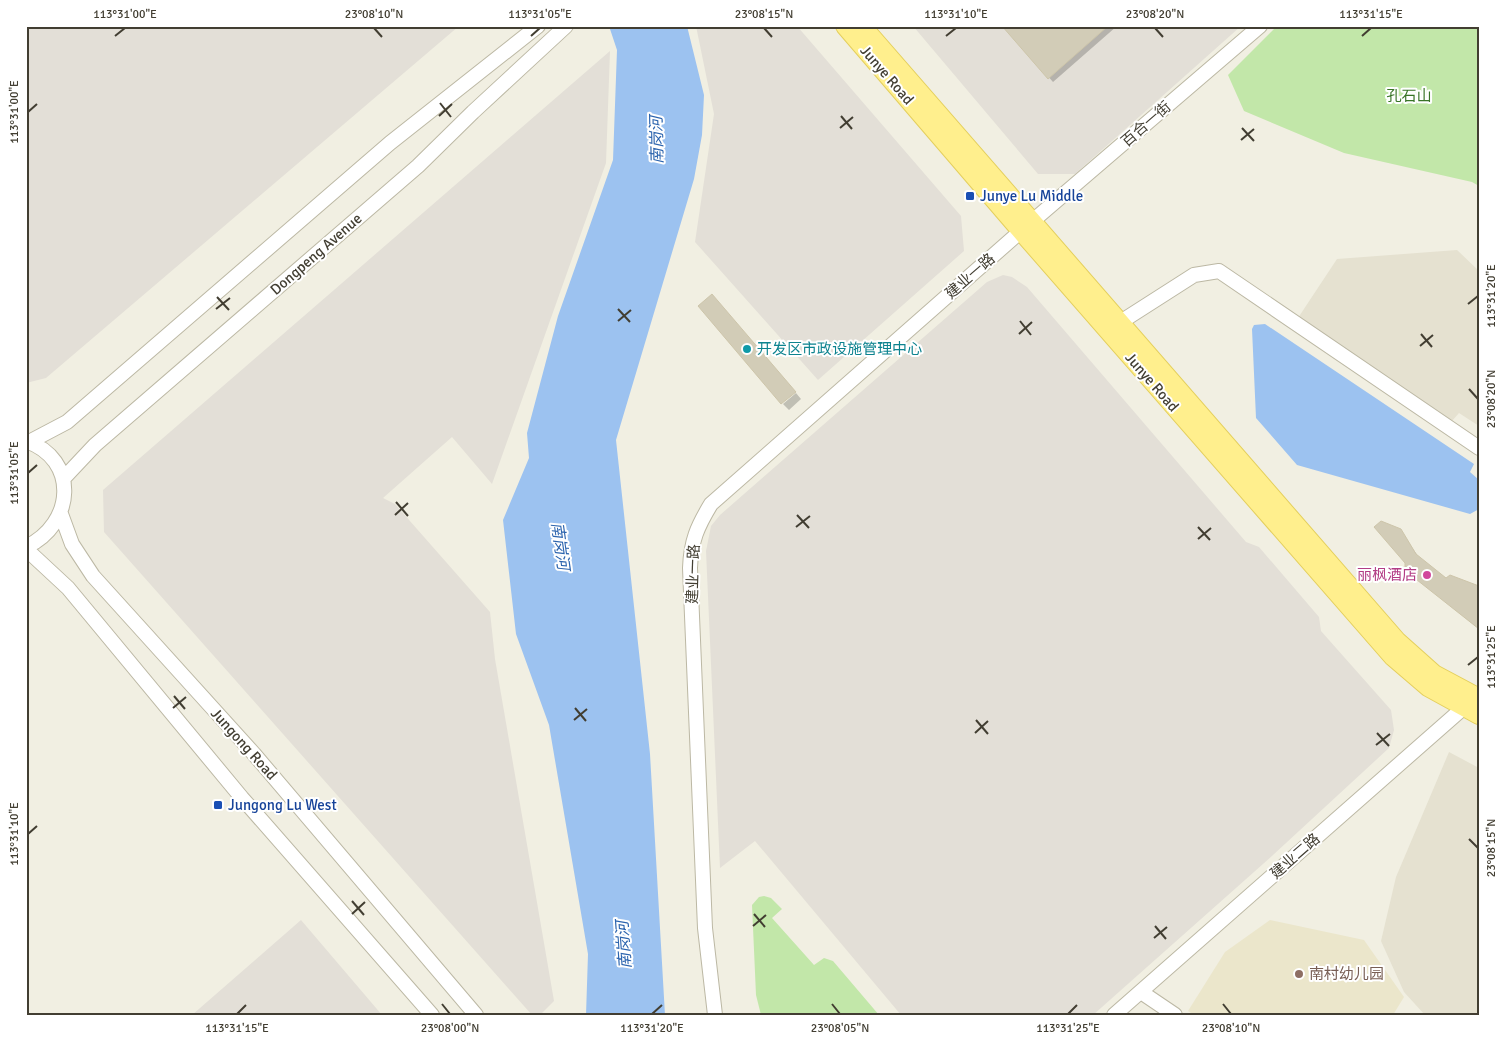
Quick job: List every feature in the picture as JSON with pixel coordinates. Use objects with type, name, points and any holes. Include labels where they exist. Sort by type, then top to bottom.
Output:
[{"type":"main road","name":"Junye Road","points":[[845,26],[1026,226],[1120,323],[1398,642],[1434,674],[1475,702]]},
{"type":"main road","name":"Junye Road","points":[[862,26],[1026,226],[1387,651],[1428,687],[1475,702]]},
{"type":"street","points":[[27,442],[67,422],[390,143],[538,26]]},
{"type":"street","name":"Dongpeng Avenue","points":[[63,480],[95,445],[418,166],[566,26]]},
{"type":"street","name":"百合一街","points":[[1026,226],[1260,26]]},
{"type":"street","name":"建业一路","points":[[715,1015],[705,928],[690,568],[691,551],[696,528],[711,504],[1026,226]]},
{"type":"street","points":[[1120,323],[1194,275],[1218,271],[1479,448]]},
{"type":"street","points":[[27,442],[44,450],[56,463],[63,480],[65,496],[61,514],[53,528],[40,540],[26,548],[68,588],[238,794],[432,1015]]},
{"type":"street","name":"Jungong Road","points":[[61,514],[72,544],[93,576],[254,754],[476,1015]]},
{"type":"street","name":"建业二路","points":[[1114,1015],[1475,702]]},
{"type":"street","points":[[1141,992],[1175,1015]]},
{"type":"shaded area","points":[[26,26],[459,26],[46,378],[26,383]]},
{"type":"shaded area","points":[[696,26],[797,26],[961,216],[964,251],[818,380],[695,242],[714,114]]},
{"type":"shaded area","points":[[913,26],[1241,26],[1075,174],[1038,174]]},
{"type":"shaded area","points":[[610,51],[606,163],[492,484],[452,437],[383,498],[395,504],[490,612],[495,659],[554,1001],[540,1015],[532,1015],[104,532],[103,490]]},
{"type":"shaded area","points":[[1457,250],[1479,271],[1479,426],[1459,413],[1451,422],[1298,318],[1337,259]]},
{"type":"shaded area","points":[[1003,275],[1012,277],[1027,287],[1246,542],[1259,547],[1319,617],[1321,631],[1391,710],[1394,730],[1389,748],[1273,855],[1093,1015],[901,1015],[755,841],[720,868],[706,551],[711,526],[720,515],[987,282]]},
{"type":"shaded area","points":[[1449,752],[1479,768],[1479,1015],[1425,1015],[1404,992],[1381,941],[1396,877]]},
{"type":"shaded area","points":[[301,920],[382,1015],[192,1015]]},
{"type":"shaded area","name":"南村幼儿园","points":[[1270,920],[1364,940],[1404,997],[1393,1015],[1194,1015],[1188,1011],[1225,952]]},
{"type":"green space","name":"孔石山","points":[[1277,26],[1479,26],[1479,186],[1472,182],[1344,153],[1244,111],[1228,75]]},
{"type":"green space","points":[[759,897],[771,898],[782,909],[772,918],[814,965],[824,958],[833,961],[879,1015],[761,1015],[756,995],[752,905]]},
{"type":"water","name":"南岗河","points":[[609,26],[687,26],[704,95],[702,135],[694,179],[616,440],[650,754],[665,1015],[586,1015],[588,954],[549,725],[516,634],[503,520],[529,458],[527,433],[558,316],[613,160],[617,50]]},
{"type":"water","points":[[1265,324],[1474,464],[1470,472],[1479,480],[1479,509],[1470,514],[1297,465],[1256,418],[1252,329],[1254,325]]},
{"type":"building","points":[[1002,26],[1108,26],[1048,79]]},
{"type":"building","name":"开发区市政设施管理中心","points":[[712,294],[796,392],[781,404],[698,306]]},
{"type":"building","name":"丽枫酒店","points":[[1381,521],[1401,529],[1416,554],[1446,578],[1450,575],[1479,586],[1479,629],[1412,576],[1405,568],[1405,563],[1374,527]]},
{"type":"place","name":"Junye Lu Middle","points":[[970,196]]},
{"type":"place","name":"开发区市政设施管理中心","points":[[747,349]]},
{"type":"place","name":"丽枫酒店","points":[[1427,575]]},
{"type":"place","name":"Jungong Lu West","points":[[218,805]]},
{"type":"place","name":"南村幼儿园","points":[[1299,974]]}]
